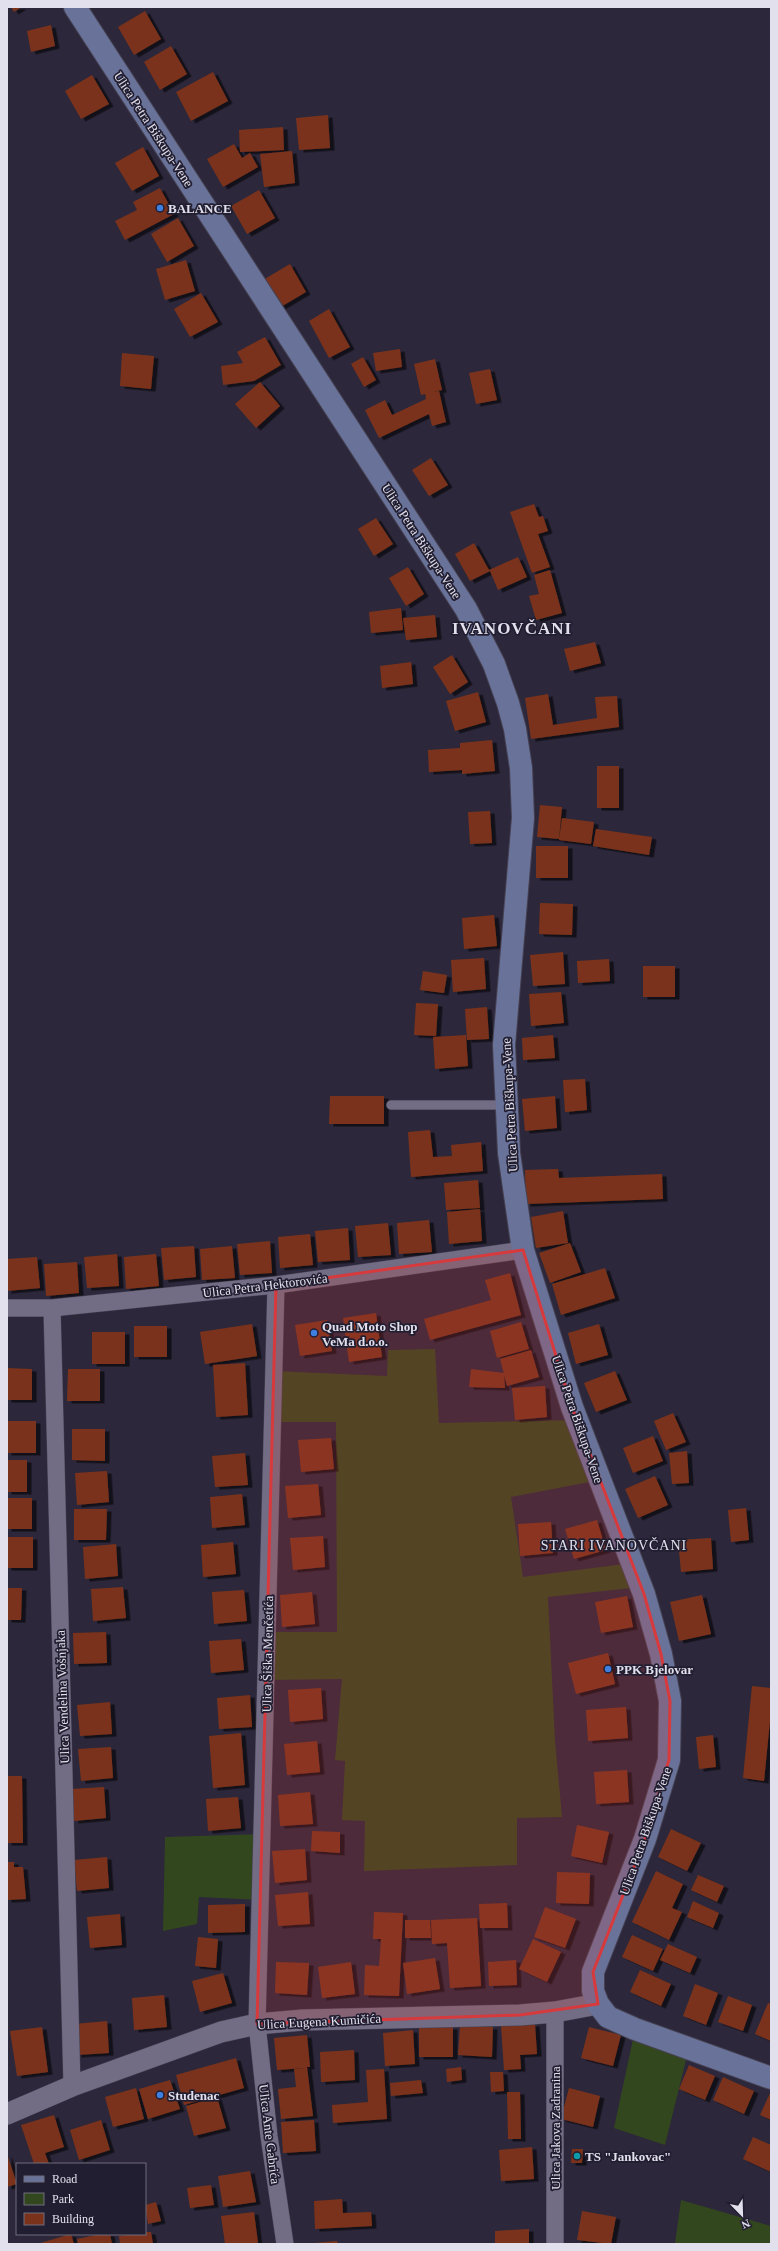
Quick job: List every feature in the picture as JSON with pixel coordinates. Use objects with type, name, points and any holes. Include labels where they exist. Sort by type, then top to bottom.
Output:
[{"type":"main road","name":"Ulica Petra Biškupa-Vene","points":[[75,7],[466,609],[494,664],[508,703],[515,729],[521,768],[523,818],[504,1045],[509,1153],[523,1250],[572,1407],[644,1594],[661,1654],[670,1701],[669,1760],[644,1839],[592,1972],[593,1990],[598,2004],[608,2017],[635,2029],[771,2078]]},
{"type":"street","name":"Ulica Petra Hektorovića","points":[[7,1308],[52,1308],[276,1285],[523,1250]]},
{"type":"street","name":"Ulica Šiška Menčetića","points":[[258,2024],[276,1285]]},
{"type":"street","name":"Ulica Vendelina Vošnjaka","points":[[52,1308],[72,2086]]},
{"type":"street","name":"Ulica Eugena Kumičića","points":[[7,2114],[72,2086],[221,2032],[258,2024],[303,2020],[520,2015],[555,2012],[598,2004]]},
{"type":"street","name":"Ulica Jakova Zadranina","points":[[554,2244],[555,2012]]},
{"type":"street","name":"Ulica Ante Gabrića","points":[[258,2024],[269,2136],[285,2244]]},
{"type":"lane","points":[[391,1105],[507,1105]]},
{"type":"highlighted area","points":[[523,1250],[572,1407],[644,1594],[661,1654],[670,1701],[669,1760],[645,1839],[593,1972],[598,2004],[520,2015],[257,2024],[276,1285]]},
{"type":"green space","points":[[435,1349],[439,1423],[577,1420],[600,1480],[511,1497],[523,1577],[632,1563],[641,1587],[548,1597],[555,1741],[562,1817],[517,1818],[517,1865],[364,1871],[365,1821],[342,1820],[345,1761],[335,1760],[342,1679],[266,1680],[267,1632],[337,1632],[336,1422],[273,1422],[274,1371],[387,1376],[388,1350]]},
{"type":"green space","points":[[262,1834],[261,1900],[199,1897],[197,1924],[163,1931],[165,1837]]},
{"type":"green space","points":[[633,2039],[687,2056],[665,2145],[614,2128]]},
{"type":"green space","points":[[681,2200],[771,2226],[771,2244],[675,2244]]},
{"type":"building","points":[[11,7],[22,7],[14,12]]},
{"type":"building","points":[[145,11],[161,39],[134,55],[118,27]]},
{"type":"building","points":[[51,25],[55,46],[31,52],[27,31]]},
{"type":"building","points":[[171,46],[187,74],[160,90],[144,62]]},
{"type":"building","points":[[213,72],[228,101],[191,121],[176,92]]},
{"type":"building","points":[[92,75],[109,104],[81,119],[65,91]]},
{"type":"building","points":[[328,115],[330,148],[299,150],[296,118]]},
{"type":"building","points":[[283,127],[284,150],[240,152],[239,130]]},
{"type":"building","points":[[234,144],[242,158],[250,153],[258,167],[223,187],[207,159]]},
{"type":"building","points":[[143,147],[159,176],[132,191],[115,163]]},
{"type":"building","points":[[292,151],[295,183],[264,187],[260,154]]},
{"type":"building","points":[[160,188],[174,214],[125,240],[115,221],[137,210],[133,202]]},
{"type":"building","points":[[259,190],[275,218],[247,234],[231,206]]},
{"type":"building","points":[[178,218],[194,246],[167,262],[151,234]]},
{"type":"building","points":[[186,260],[195,291],[165,300],[156,269]]},
{"type":"building","points":[[290,264],[306,292],[279,308],[263,280]]},
{"type":"building","points":[[201,293],[218,322],[190,337],[174,309]]},
{"type":"building","points":[[329,309],[350,347],[329,358],[309,321]]},
{"type":"building","points":[[265,337],[281,365],[254,381],[223,385],[221,366],[243,363],[237,352]]},
{"type":"building","points":[[400,349],[402,367],[376,371],[373,353]]},
{"type":"building","points":[[122,353],[154,356],[151,389],[120,386]]},
{"type":"building","points":[[363,357],[376,380],[364,387],[351,364]]},
{"type":"building","points":[[435,359],[442,390],[432,392],[439,391],[446,422],[432,426],[429,414],[379,438],[365,410],[385,400],[392,415],[426,399],[425,394],[421,395],[414,364]]},
{"type":"building","points":[[490,369],[497,400],[476,404],[469,373]]},
{"type":"building","points":[[260,382],[280,406],[256,428],[235,404]]},
{"type":"building","points":[[431,458],[448,485],[429,496],[412,470]]},
{"type":"building","points":[[534,504],[539,517],[543,516],[548,531],[538,534],[550,567],[532,573],[510,512]]},
{"type":"building","points":[[376,518],[393,544],[374,556],[358,529]]},
{"type":"building","points":[[474,543],[489,570],[518,557],[527,577],[498,590],[490,571],[470,581],[455,554]]},
{"type":"building","points":[[408,567],[424,594],[406,606],[389,578]]},
{"type":"building","points":[[550,570],[562,613],[536,620],[529,596],[539,594],[534,575]]},
{"type":"building","points":[[401,608],[403,630],[371,633],[369,612]]},
{"type":"building","points":[[435,615],[437,637],[406,640],[403,618]]},
{"type":"building","points":[[595,642],[601,663],[570,671],[564,649]]},
{"type":"building","points":[[452,655],[468,682],[450,694],[433,667]]},
{"type":"building","points":[[411,662],[413,684],[382,688],[380,666]]},
{"type":"building","points":[[478,692],[486,722],[455,731],[446,701]]},
{"type":"building","points":[[548,694],[553,725],[597,718],[595,697],[617,696],[619,727],[531,739],[525,698]]},
{"type":"building","points":[[492,740],[495,771],[462,774],[462,770],[429,772],[428,750],[460,748],[460,743]]},
{"type":"building","points":[[597,766],[619,766],[619,808],[597,808]]},
{"type":"building","points":[[540,805],[562,807],[559,839],[537,837]]},
{"type":"building","points":[[490,811],[492,843],[470,844],[468,812]]},
{"type":"building","points":[[562,818],[594,822],[591,844],[559,840]]},
{"type":"building","points":[[596,829],[652,837],[649,855],[593,846]]},
{"type":"building","points":[[536,846],[568,846],[568,878],[536,878]]},
{"type":"building","points":[[540,903],[573,904],[572,935],[539,934]]},
{"type":"building","points":[[494,915],[497,946],[464,949],[462,918]]},
{"type":"building","points":[[563,952],[565,984],[533,986],[530,955]]},
{"type":"building","points":[[484,958],[486,989],[453,992],[451,960]]},
{"type":"building","points":[[609,959],[610,981],[578,983],[577,961]]},
{"type":"building","points":[[643,966],[675,966],[675,997],[643,997]]},
{"type":"building","points":[[423,971],[447,975],[444,993],[420,990]]},
{"type":"building","points":[[561,992],[564,1023],[531,1026],[529,994]]},
{"type":"building","points":[[416,1003],[438,1004],[436,1036],[414,1035]]},
{"type":"building","points":[[487,1007],[489,1039],[467,1040],[465,1009]]},
{"type":"building","points":[[466,1035],[468,1066],[435,1069],[433,1037]]},
{"type":"building","points":[[553,1035],[555,1058],[523,1060],[522,1038]]},
{"type":"building","points":[[585,1079],[587,1110],[565,1112],[563,1080]]},
{"type":"building","points":[[330,1096],[384,1096],[384,1124],[329,1124]]},
{"type":"building","points":[[555,1096],[557,1128],[525,1131],[522,1099]]},
{"type":"building","points":[[430,1130],[433,1157],[452,1156],[451,1145],[481,1142],[483,1171],[411,1177],[408,1132]]},
{"type":"building","points":[[558,1169],[559,1178],[662,1174],[663,1199],[526,1204],[525,1170]]},
{"type":"building","points":[[478,1180],[480,1208],[446,1210],[444,1183]]},
{"type":"building","points":[[480,1209],[482,1241],[449,1244],[447,1212]]},
{"type":"building","points":[[563,1211],[568,1243],[536,1248],[531,1217]]},
{"type":"building","points":[[429,1220],[432,1252],[399,1254],[397,1223]]},
{"type":"building","points":[[388,1223],[391,1255],[358,1257],[355,1226]]},
{"type":"building","points":[[348,1228],[350,1260],[318,1262],[315,1231]]},
{"type":"building","points":[[310,1234],[313,1265],[280,1268],[278,1237]]},
{"type":"building","points":[[270,1241],[272,1273],[240,1275],[237,1244]]},
{"type":"building","points":[[570,1243],[581,1272],[550,1283],[539,1253]]},
{"type":"building","points":[[194,1246],[196,1277],[164,1280],[161,1248]]},
{"type":"building","points":[[232,1246],[235,1278],[202,1280],[200,1249]]},
{"type":"building","points":[[117,1254],[119,1286],[87,1288],[84,1257]]},
{"type":"building","points":[[156,1254],[159,1286],[126,1289],[124,1257]]},
{"type":"building","points":[[37,1257],[40,1288],[7,1291],[7,1259]]},
{"type":"building","points":[[77,1262],[79,1293],[46,1296],[44,1264]]},
{"type":"building","points":[[605,1268],[615,1298],[561,1315],[552,1284]]},
{"type":"building","points":[[510,1273],[521,1315],[430,1340],[424,1319],[491,1300],[485,1280]]},
{"type":"building","points":[[376,1313],[382,1357],[349,1362],[343,1318]]},
{"type":"building","points":[[327,1320],[332,1351],[300,1356],[295,1325]]},
{"type":"building","points":[[521,1322],[529,1349],[497,1358],[490,1331]]},
{"type":"building","points":[[252,1324],[257,1356],[205,1364],[200,1332]]},
{"type":"building","points":[[599,1324],[608,1355],[576,1364],[568,1333]]},
{"type":"building","points":[[134,1326],[167,1326],[167,1357],[134,1357]]},
{"type":"building","points":[[92,1332],[125,1332],[125,1364],[92,1364]]},
{"type":"building","points":[[531,1350],[539,1377],[507,1386],[500,1359]]},
{"type":"building","points":[[245,1363],[248,1415],[216,1417],[213,1365]]},
{"type":"building","points":[[7,1368],[32,1369],[32,1400],[7,1400]]},
{"type":"building","points":[[68,1369],[100,1369],[100,1401],[67,1401]]},
{"type":"building","points":[[471,1369],[504,1373],[505,1388],[469,1387]]},
{"type":"building","points":[[615,1371],[627,1400],[596,1412],[584,1383]]},
{"type":"building","points":[[545,1386],[547,1417],[515,1420],[512,1388]]},
{"type":"building","points":[[673,1413],[686,1442],[666,1450],[654,1421]]},
{"type":"building","points":[[7,1421],[36,1421],[36,1453],[7,1453]]},
{"type":"building","points":[[72,1429],[105,1429],[105,1461],[72,1460]]},
{"type":"building","points":[[653,1436],[663,1461],[633,1473],[623,1448]]},
{"type":"building","points":[[331,1438],[334,1469],[301,1472],[298,1440]]},
{"type":"building","points":[[687,1451],[689,1483],[672,1484],[669,1453]]},
{"type":"building","points":[[245,1453],[248,1485],[215,1487],[212,1456]]},
{"type":"building","points":[[7,1460],[27,1460],[27,1492],[7,1492]]},
{"type":"building","points":[[107,1471],[109,1502],[77,1505],[75,1473]]},
{"type":"building","points":[[655,1476],[668,1505],[638,1518],[625,1489]]},
{"type":"building","points":[[318,1484],[321,1515],[288,1518],[285,1486]]},
{"type":"building","points":[[242,1494],[245,1525],[212,1528],[210,1497]]},
{"type":"building","points":[[7,1498],[32,1498],[32,1529],[7,1529]]},
{"type":"building","points":[[746,1508],[749,1540],[731,1542],[728,1510]]},
{"type":"building","points":[[74,1509],[107,1509],[106,1540],[74,1540]]},
{"type":"building","points":[[597,1520],[606,1550],[574,1559],[565,1529]]},
{"type":"building","points":[[551,1522],[553,1553],[520,1556],[518,1524]]},
{"type":"building","points":[[323,1536],[325,1567],[293,1570],[290,1538]]},
{"type":"building","points":[[7,1537],[33,1537],[33,1568],[7,1568]]},
{"type":"building","points":[[711,1538],[713,1569],[681,1572],[678,1540]]},
{"type":"building","points":[[233,1542],[236,1574],[203,1577],[201,1545]]},
{"type":"building","points":[[116,1544],[118,1576],[85,1579],[83,1547]]},
{"type":"building","points":[[123,1587],[126,1618],[93,1621],[91,1589]]},
{"type":"building","points":[[7,1588],[22,1588],[21,1620],[7,1620]]},
{"type":"building","points":[[244,1590],[247,1621],[214,1624],[212,1592]]},
{"type":"building","points":[[312,1592],[315,1624],[282,1627],[280,1595]]},
{"type":"building","points":[[702,1595],[711,1634],[679,1641],[670,1602]]},
{"type":"building","points":[[627,1596],[633,1627],[601,1633],[595,1602]]},
{"type":"building","points":[[106,1632],[107,1663],[74,1664],[73,1633]]},
{"type":"building","points":[[241,1639],[244,1670],[211,1673],[209,1641]]},
{"type":"building","points":[[608,1653],[615,1684],[576,1694],[568,1663]]},
{"type":"building","points":[[752,1686],[771,1688],[771,1711],[764,1781],[743,1778]]},
{"type":"building","points":[[321,1688],[323,1719],[290,1722],[288,1690]]},
{"type":"building","points":[[250,1695],[252,1727],[219,1729],[217,1698]]},
{"type":"building","points":[[110,1702],[112,1734],[80,1736],[77,1705]]},
{"type":"building","points":[[626,1707],[628,1738],[588,1741],[586,1710]]},
{"type":"building","points":[[241,1733],[245,1785],[213,1788],[209,1736]]},
{"type":"building","points":[[713,1735],[716,1767],[699,1769],[696,1737]]},
{"type":"building","points":[[317,1741],[320,1772],[287,1775],[284,1744]]},
{"type":"building","points":[[111,1747],[113,1778],[81,1781],[78,1749]]},
{"type":"building","points":[[627,1770],[629,1802],[596,1804],[594,1772]]},
{"type":"building","points":[[7,1776],[22,1776],[23,1843],[7,1843]]},
{"type":"building","points":[[104,1787],[106,1818],[74,1821],[71,1789]]},
{"type":"building","points":[[310,1792],[313,1824],[280,1826],[278,1795]]},
{"type":"building","points":[[238,1797],[241,1828],[208,1831],[206,1799]]},
{"type":"building","points":[[577,1825],[609,1832],[602,1863],[571,1856]]},
{"type":"building","points":[[671,1829],[701,1843],[687,1871],[658,1857]]},
{"type":"building","points":[[312,1831],[340,1832],[340,1853],[311,1851]]},
{"type":"building","points":[[305,1849],[307,1880],[275,1883],[272,1851]]},
{"type":"building","points":[[107,1857],[109,1888],[77,1891],[74,1860]]},
{"type":"building","points":[[7,1862],[14,1862],[14,1867],[23,1867],[26,1899],[7,1900]]},
{"type":"building","points":[[656,1871],[683,1884],[672,1908],[682,1912],[669,1940],[632,1922]]},
{"type":"building","points":[[557,1872],[590,1873],[589,1904],[556,1903]]},
{"type":"building","points":[[698,1875],[724,1886],[717,1902],[691,1890]]},
{"type":"building","points":[[308,1892],[310,1924],[278,1926],[275,1895]]},
{"type":"building","points":[[693,1901],[719,1913],[713,1928],[687,1917]]},
{"type":"building","points":[[507,1903],[508,1928],[480,1928],[479,1904]]},
{"type":"building","points":[[245,1904],[245,1932],[208,1933],[208,1905]]},
{"type":"building","points":[[545,1907],[576,1919],[565,1948],[534,1937]]},
{"type":"building","points":[[374,1912],[403,1913],[399,1996],[364,1995],[365,1965],[379,1966],[381,1939],[373,1939]]},
{"type":"building","points":[[120,1914],[122,1945],[90,1948],[87,1917]]},
{"type":"building","points":[[477,1918],[481,1986],[450,1988],[447,1943],[432,1944],[431,1920]]},
{"type":"building","points":[[405,1920],[430,1920],[431,1938],[405,1938]]},
{"type":"building","points":[[632,1935],[663,1949],[653,1971],[622,1957]]},
{"type":"building","points":[[198,1937],[218,1939],[216,1968],[195,1966]]},
{"type":"building","points":[[533,1939],[561,1952],[547,1982],[519,1969]]},
{"type":"building","points":[[668,1944],[697,1957],[690,1973],[660,1960]]},
{"type":"building","points":[[435,1958],[440,1989],[407,1994],[403,1963]]},
{"type":"building","points":[[516,1960],[517,1985],[489,1986],[488,1962]]},
{"type":"building","points":[[276,1962],[309,1963],[307,1995],[275,1993]]},
{"type":"building","points":[[351,1962],[355,1994],[322,1998],[318,1967]]},
{"type":"building","points":[[640,1970],[671,1984],[661,2006],[630,1992]]},
{"type":"building","points":[[223,1973],[232,2003],[200,2012],[192,1981]]},
{"type":"building","points":[[695,1984],[718,1993],[706,2025],[683,2016]]},
{"type":"building","points":[[164,1995],[167,2027],[134,2030],[132,1998]]},
{"type":"building","points":[[728,1996],[752,2005],[743,2031],[718,2022]]},
{"type":"building","points":[[768,2003],[771,2004],[771,2041],[755,2034]]},
{"type":"building","points":[[107,2021],[109,2053],[77,2055],[74,2024]]},
{"type":"building","points":[[535,2024],[537,2054],[520,2055],[521,2069],[504,2070],[501,2026]]},
{"type":"building","points":[[460,2026],[493,2027],[492,2057],[458,2055]]},
{"type":"building","points":[[42,2027],[48,2072],[17,2076],[10,2031]]},
{"type":"building","points":[[419,2027],[453,2027],[453,2057],[419,2057]]},
{"type":"building","points":[[589,2027],[621,2035],[613,2066],[581,2058]]},
{"type":"building","points":[[413,2030],[415,2064],[385,2066],[383,2033]]},
{"type":"building","points":[[307,2035],[310,2067],[307,2067],[313,2116],[281,2119],[278,2089],[296,2087],[294,2069],[305,2068],[277,2070],[274,2038]]},
{"type":"building","points":[[354,2050],[355,2080],[321,2082],[320,2052]]},
{"type":"building","points":[[236,2058],[244,2088],[184,2105],[176,2075]]},
{"type":"building","points":[[689,2065],[715,2076],[705,2100],[679,2089]]},
{"type":"building","points":[[461,2067],[462,2080],[447,2082],[446,2069]]},
{"type":"building","points":[[384,2069],[387,2119],[333,2123],[332,2105],[368,2102],[366,2070]]},
{"type":"building","points":[[490,2072],[503,2072],[504,2091],[491,2092]]},
{"type":"building","points":[[723,2077],[754,2091],[744,2114],[713,2100]]},
{"type":"building","points":[[170,2080],[180,2109],[148,2119],[139,2089]]},
{"type":"building","points":[[421,2080],[423,2093],[391,2096],[390,2083]]},
{"type":"building","points":[[136,2088],[144,2119],[113,2127],[105,2097]]},
{"type":"building","points":[[569,2088],[600,2096],[593,2127],[561,2119]]},
{"type":"building","points":[[771,2091],[771,2120],[760,2115]]},
{"type":"building","points":[[507,2092],[520,2092],[521,2139],[508,2139]]},
{"type":"building","points":[[217,2097],[226,2128],[194,2136],[186,2106]]},
{"type":"building","points":[[54,2115],[64,2147],[45,2153],[49,2163],[34,2163],[21,2125]]},
{"type":"building","points":[[101,2120],[110,2150],[79,2160],[70,2130]]},
{"type":"building","points":[[314,2120],[316,2151],[283,2153],[281,2122]]},
{"type":"building","points":[[753,2137],[771,2145],[771,2172],[743,2159]]},
{"type":"building","points":[[532,2147],[534,2179],[501,2181],[499,2150]]},
{"type":"building","name":"TS \"Jankovac\"","points":[[572,2149],[583,2149],[582,2163],[571,2163]]},
{"type":"building","points":[[7,2154],[16,2184],[7,2187]]},
{"type":"building","points":[[250,2171],[256,2202],[223,2207],[218,2176]]},
{"type":"building","points":[[211,2185],[214,2205],[190,2208],[187,2188]]},
{"type":"building","points":[[342,2199],[343,2213],[371,2212],[372,2226],[315,2229],[314,2201]]},
{"type":"building","points":[[156,2202],[161,2221],[148,2224],[146,2205]]},
{"type":"building","points":[[582,2211],[616,2217],[611,2244],[577,2240]]},
{"type":"building","points":[[254,2212],[258,2243],[225,2244],[221,2216]]},
{"type":"building","points":[[529,2229],[529,2244],[495,2244],[495,2231]]},
{"type":"building","points":[[146,2232],[151,2232],[153,2244],[120,2244],[119,2236],[146,2235]]},
{"type":"building","points":[[71,2235],[74,2244],[37,2244]]},
{"type":"building","points":[[96,2235],[110,2235],[112,2244],[78,2244],[77,2239]]},
{"type":"building","points":[[337,2241],[338,2244],[314,2244],[314,2243]]},
{"type":"place","name":"BALANCE","points":[[160,208]]},
{"type":"place","name":"Quad Moto Shop VeMa d.o.o.","points":[[314,1333]]},
{"type":"place","name":"PPK Bjelovar","points":[[608,1669]]},
{"type":"place","name":"Studenac","points":[[160,2095]]},
{"type":"place","name":"TS \"Jankovac\"","points":[[577,2156]]},
{"type":"district","name":"IVANOVČANI","points":[[512,628]]},
{"type":"district","name":"STARI IVANOVČANI","points":[[614,1545]]}]
